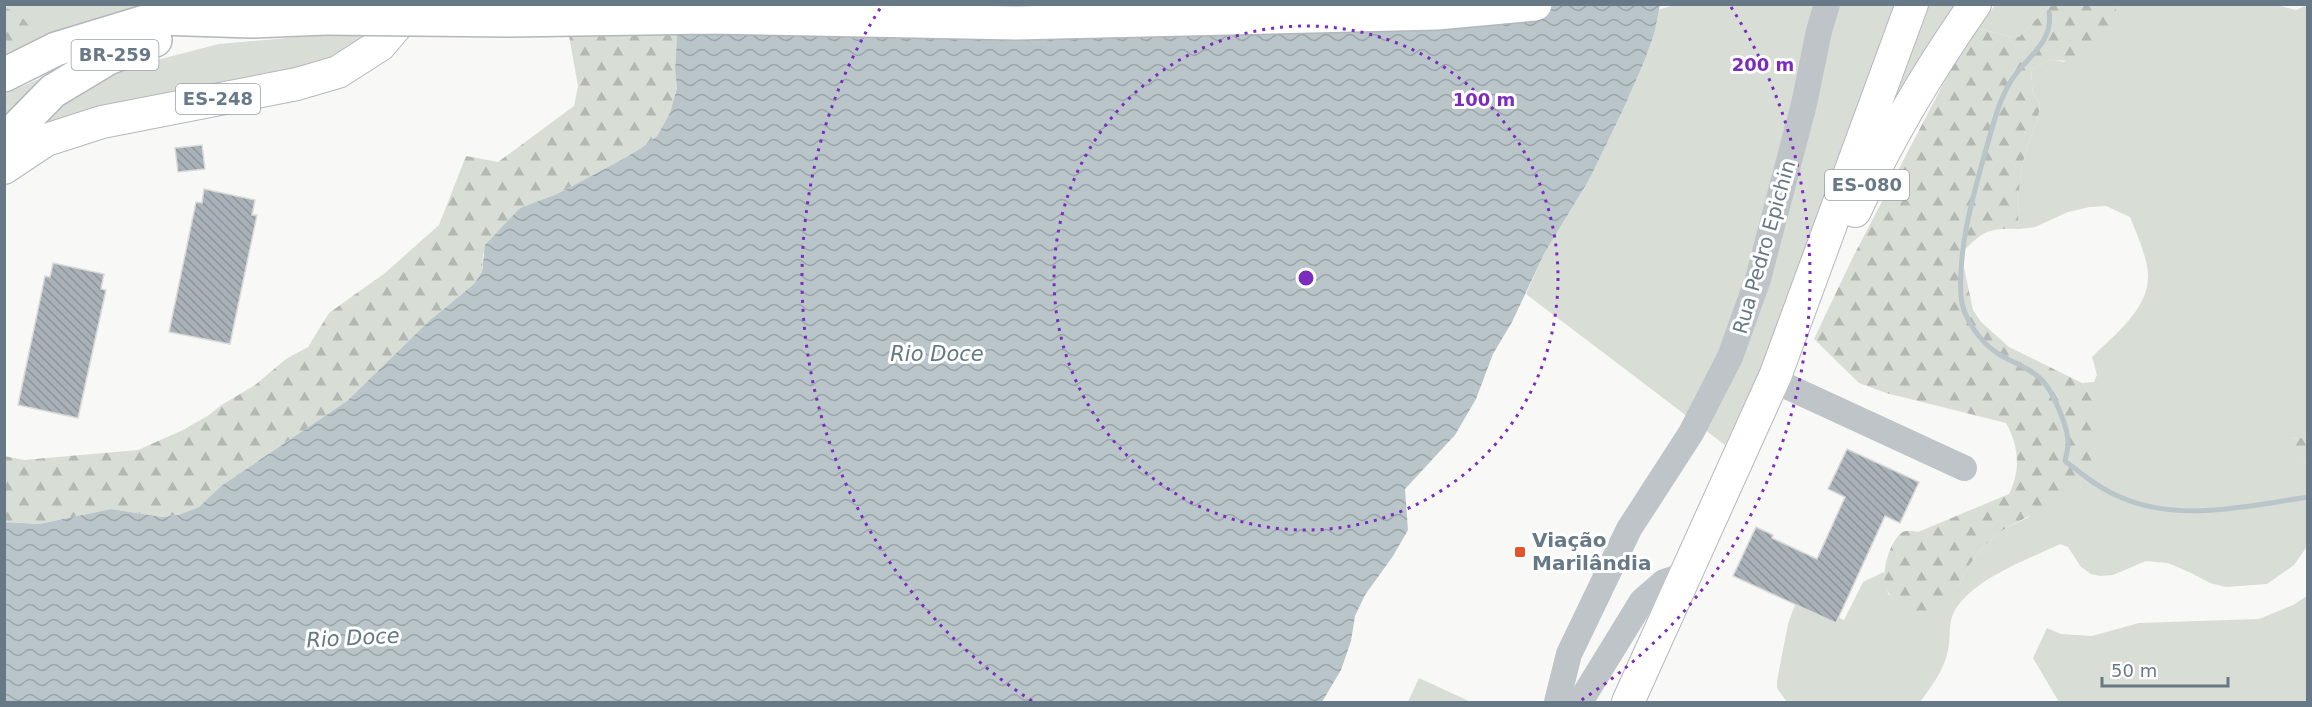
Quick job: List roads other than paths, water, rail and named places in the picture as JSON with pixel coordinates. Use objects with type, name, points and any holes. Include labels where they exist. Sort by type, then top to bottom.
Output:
[{"type":"highway","name":"BR-259","points":[[4,75],[56,49],[158,18],[251,21],[326,18],[508,20],[711,17],[1016,22],[1437,13],[1534,4]]},
{"type":"highway","name":"BR-259","points":[[4,141],[53,91],[108,58],[156,39],[251,21]]},
{"type":"main road","points":[[158,18],[215,4]]},
{"type":"main road","name":"ES-248","points":[[4,168],[46,140],[102,122],[297,84],[338,72],[380,45],[415,4]]},
{"type":"main road","name":"ES-080","points":[[1628,702],[1774,377],[1912,4]]},
{"type":"main road","name":"ES-080","points":[[1774,377],[1803,323],[1864,190],[1903,115],[1936,59],[1975,4]]},
{"type":"street","name":"Rua Pedro Epichin","points":[[1557,702],[1569,654],[1629,529],[1691,433],[1730,357],[1758,279],[1804,105],[1819,31],[1827,4]]},
{"type":"street","points":[[1774,377],[1964,468]]},
{"type":"street","points":[[1580,702],[1642,601],[1664,582],[1685,575]]},
{"type":"water","name":"Rio Doce","points":[[694,5],[1660,5],[1654,34],[1622,112],[1589,180],[1545,252],[1512,322],[1493,354],[1476,399],[1455,435],[1405,489],[1408,530],[1393,556],[1365,595],[1355,616],[1351,641],[1341,670],[1322,702],[5,702],[4,522],[39,524],[111,509],[162,517],[178,515],[199,507],[221,486],[347,401],[429,321],[474,284],[482,272],[485,245],[520,208],[557,194],[623,159],[657,136],[670,113],[677,88],[675,69],[678,20]]},
{"type":"waterway","points":[[2049,12],[2047,33],[2043,41],[2011,81],[2003,97],[1976,185],[1964,240],[1961,278],[1962,304],[1969,321],[1974,330],[1993,350],[2043,381],[2056,402],[2066,429],[2068,444],[2065,461],[2091,481],[2112,493],[2143,505],[2189,511],[2237,508],[2308,497]]},
{"type":"place","name":"Viação Marilândia","points":[[1520,552]]}]
